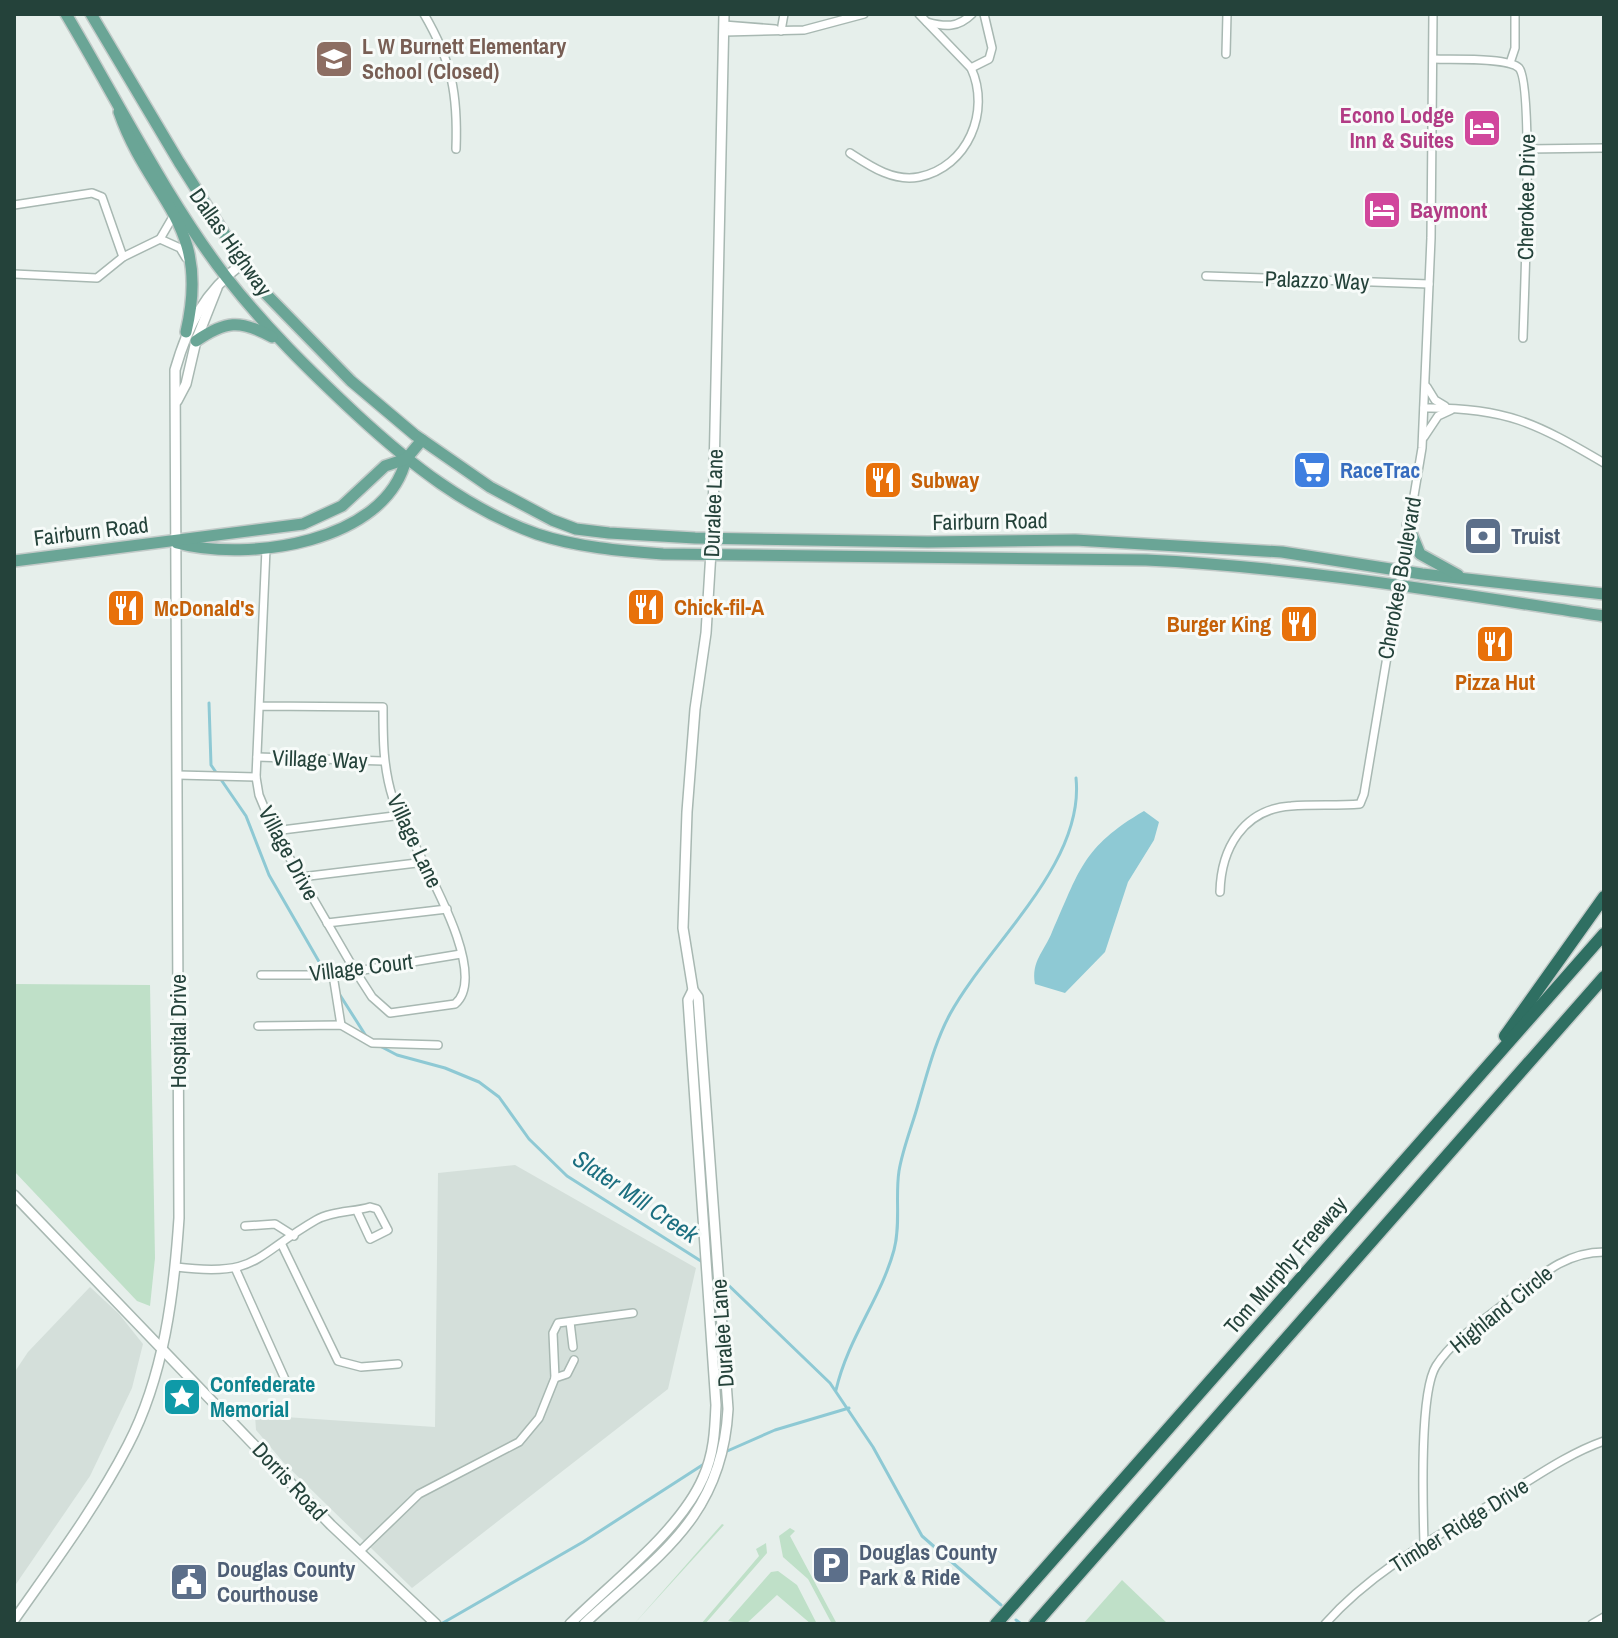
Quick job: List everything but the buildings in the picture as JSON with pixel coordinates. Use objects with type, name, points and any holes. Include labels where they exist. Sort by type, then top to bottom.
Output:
[{"type":"highway","points":[[1455,1102],[1604,897]]},
{"type":"highway","name":"Tom Murphy Freeway","points":[[996,1624],[1604,934]]},
{"type":"highway","points":[[1035,1624],[1604,977]]},
{"type":"main road","name":"Dallas Highway","points":[[66,14],[225,276],[279,340],[406,459]]},
{"type":"main road","name":"Dallas Highway","points":[[91,14],[243,263],[314,346],[422,440]]},
{"type":"main road","points":[[110,89],[128,137],[174,214],[190,248],[193,298],[191,336],[218,326],[240,324],[279,340]]},
{"type":"main road","name":"Fairburn Road","points":[[173,542],[210,552],[266,549],[330,534],[365,512],[401,481],[406,459],[422,440],[490,487],[576,529],[712,538],[1099,541],[1282,552],[1466,579],[1604,594]]},
{"type":"main road","name":"Fairburn Road","points":[[14,561],[173,542],[208,533],[270,531],[311,522],[342,506],[385,466],[406,459]]},
{"type":"main road","name":"Fairburn Road","points":[[406,459],[456,495],[539,534],[629,551],[1146,560],[1275,569],[1604,616]]},
{"type":"main road","points":[[1408,525],[1420,554],[1466,579]]},
{"type":"street","points":[[424,14],[443,46],[452,72],[456,102],[456,149]]},
{"type":"street","name":"Duralee Lane","points":[[584,1624],[687,1526],[717,1478],[726,1440],[728,1409],[698,997],[693,990],[683,928],[687,812],[712,538],[724,14]]},
{"type":"street","points":[[724,28],[781,31],[823,28],[864,14]]},
{"type":"street","points":[[850,153],[891,175],[918,177],[948,165],[965,147],[978,120],[980,99],[971,68],[919,14]]},
{"type":"street","points":[[925,21],[944,27],[963,23],[972,14]]},
{"type":"street","points":[[971,68],[989,59],[992,48],[984,14]]},
{"type":"street","points":[[1226,54],[1227,14]]},
{"type":"street","name":"Cherokee Boulevard","points":[[1220,892],[1227,846],[1241,830],[1267,813],[1288,806],[1360,804],[1364,794],[1423,439],[1433,14]]},
{"type":"street","points":[[1434,59],[1510,63],[1515,48],[1515,14]]},
{"type":"street","points":[[780,15],[781,31]]},
{"type":"street","name":"Cherokee Drive","points":[[1510,63],[1519,68],[1525,82],[1527,149],[1523,338]]},
{"type":"street","points":[[1527,149],[1604,148]]},
{"type":"street","points":[[14,205],[92,193],[102,197],[123,257]]},
{"type":"street","points":[[14,274],[92,279],[112,269],[123,257],[160,239],[174,214]]},
{"type":"street","points":[[160,239],[180,248],[192,266]]},
{"type":"street","name":"Hospital Drive","points":[[14,1620],[71,1540],[130,1442],[163,1348],[176,1267],[179,1218],[178,775],[173,542],[175,370],[203,300],[225,276],[243,263]]},
{"type":"street","name":"Palazzo Way","points":[[1206,276],[1429,284]]},
{"type":"street","points":[[1426,385],[1435,400],[1447,407]]},
{"type":"street","points":[[1423,439],[1438,416],[1465,407]]},
{"type":"street","points":[[1424,408],[1465,407],[1523,418],[1604,463]]},
{"type":"street","name":"Village Drive","points":[[266,549],[256,777],[259,795],[274,831],[372,997],[390,1013],[455,1004],[461,999]]},
{"type":"street","name":"Village Lane","points":[[260,706],[383,707],[383,761],[394,803],[447,909],[461,954],[461,999]]},
{"type":"street","name":"Village Way","points":[[257,757],[383,761]]},
{"type":"street","points":[[178,775],[256,777]]},
{"type":"street","points":[[274,831],[402,815]]},
{"type":"street","points":[[301,877],[425,862]]},
{"type":"street","points":[[327,923],[447,909]]},
{"type":"street","name":"Village Court","points":[[261,975],[333,975],[354,969],[461,954]]},
{"type":"street","points":[[333,975],[341,1025]]},
{"type":"street","name":"Duralee Lane","points":[[570,1624],[671,1525],[700,1485],[715,1440],[716,1405],[688,1000],[693,990]]},
{"type":"street","points":[[258,1026],[341,1025],[372,1043],[438,1045]]},
{"type":"street","name":"Dorris Road","points":[[14,1195],[359,1552],[436,1624]]},
{"type":"street","points":[[176,1267],[236,1270],[282,1245],[320,1218],[370,1207],[377,1209],[388,1230],[370,1239],[357,1211]]},
{"type":"street","points":[[245,1226],[275,1224],[294,1236]]},
{"type":"street","points":[[282,1245],[338,1361],[361,1367],[398,1364]]},
{"type":"street","name":"Highland Circle","points":[[1424,1543],[1423,1455],[1434,1369],[1450,1349],[1558,1262],[1591,1252],[1604,1252]]},
{"type":"street","points":[[236,1270],[288,1386]]},
{"type":"street","points":[[359,1552],[419,1494],[519,1442],[539,1418],[555,1378],[553,1333],[558,1323],[633,1313]]},
{"type":"street","points":[[570,1322],[573,1347]]},
{"type":"street","points":[[555,1378],[567,1374],[574,1360]]},
{"type":"street","name":"Timber Ridge Drive","points":[[1325,1624],[1367,1582],[1424,1543],[1575,1454],[1604,1441]]},
{"type":"street","points":[[1592,1624],[1604,1617]]},
{"type":"shaded area","points":[[515,1165],[696,1268],[668,1389],[412,1588],[284,1463],[256,1430],[255,1415],[435,1427],[438,1173]]},
{"type":"shaded area","points":[[90,1287],[119,1314],[143,1344],[132,1388],[90,1476],[14,1587],[14,1373],[28,1352]]},
{"type":"green space","points":[[14,984],[150,985],[155,1258],[150,1306],[137,1301],[14,1171]]},
{"type":"green space","points":[[722,1524],[724,1525],[634,1624]]},
{"type":"green space","points":[[790,1528],[795,1531],[790,1536],[837,1624],[832,1624],[808,1579],[783,1557],[779,1536]]},
{"type":"green space","points":[[766,1543],[767,1553],[705,1624],[701,1624],[759,1556],[756,1549]]},
{"type":"green space","points":[[778,1571],[797,1585],[817,1624],[811,1624],[777,1595],[746,1624],[728,1621],[771,1572]]},
{"type":"green space","points":[[1122,1580],[1168,1624],[1083,1624]]},
{"type":"water","points":[[1144,811],[1159,822],[1154,840],[1128,882],[1105,952],[1065,993],[1035,984],[1037,963],[1085,862],[1107,837]]},
{"type":"waterway","name":"Slater Mill Creek","points":[[209,703],[211,765],[246,816],[269,875],[325,972]]},
{"type":"waterway","points":[[836,1390],[848,1353],[881,1285],[894,1250],[901,1162],[940,1035],[967,987],[1050,872],[1075,810],[1076,778]]},
{"type":"waterway","name":"Slater Mill Creek","points":[[338,992],[366,1036]]},
{"type":"waterway","name":"Slater Mill Creek","points":[[378,1045],[397,1055],[445,1068],[479,1082],[499,1097],[529,1139],[567,1176],[704,1263]]},
{"type":"waterway","name":"Slater Mill Creek","points":[[722,1279],[830,1383],[873,1447],[922,1536],[1001,1605]]},
{"type":"waterway","points":[[725,1452],[775,1430],[849,1408]]},
{"type":"waterway","points":[[441,1624],[583,1542],[704,1464]]},
{"type":"waterway","name":"Slater Mill Creek","points":[[1016,1620],[1020,1623]]},
{"type":"place","name":"L W Burnett Elementary School (Closed)","points":[[334,59]]},
{"type":"place","name":"Econo Lodge Inn & Suites","points":[[1482,128]]},
{"type":"place","name":"Baymont","points":[[1382,210]]},
{"type":"place","name":"RaceTrac","points":[[1312,470]]},
{"type":"place","name":"Subway","points":[[883,480]]},
{"type":"place","name":"Truist","points":[[1483,536]]},
{"type":"place","name":"Chick-fil-A","points":[[646,607]]},
{"type":"place","name":"McDonald's","points":[[126,608]]},
{"type":"place","name":"Burger King","points":[[1299,624]]},
{"type":"place","name":"Pizza Hut","points":[[1495,644]]},
{"type":"place","name":"Confederate Memorial","points":[[182,1397]]},
{"type":"place","name":"Douglas County Park & Ride","points":[[831,1565]]},
{"type":"place","name":"Douglas County Courthouse","points":[[189,1582]]}]
